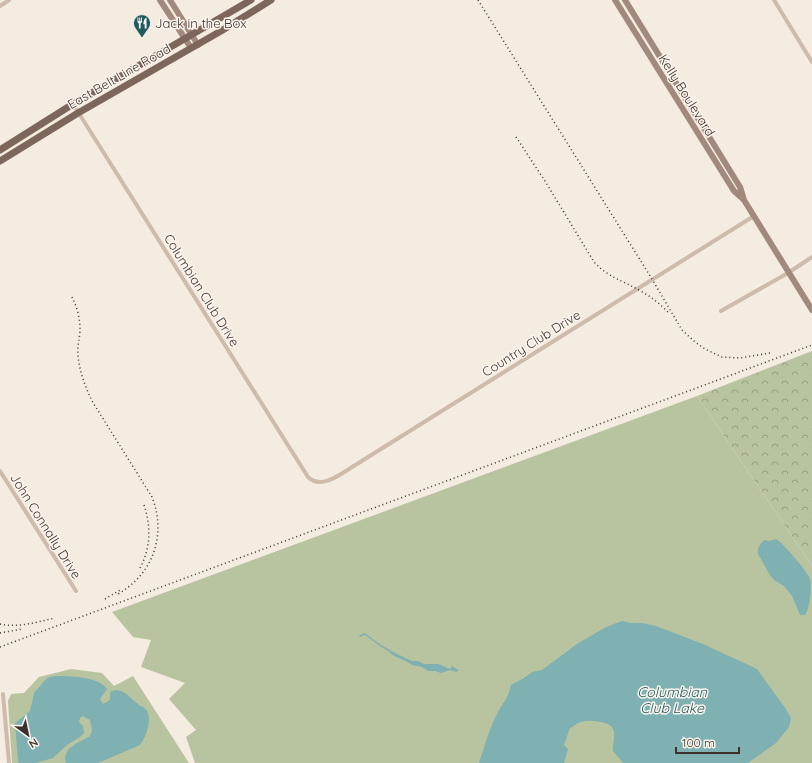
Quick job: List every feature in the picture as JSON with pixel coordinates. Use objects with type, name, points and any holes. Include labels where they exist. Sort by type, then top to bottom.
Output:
[{"type":"main road","name":"East Belt Line Road","points":[[0,150],[73,104],[251,0]]},
{"type":"main road","name":"East Belt Line Road","points":[[0,161],[78,113],[198,45],[271,0]]},
{"type":"street","points":[[0,6],[9,0]]},
{"type":"street","points":[[160,0],[191,48]]},
{"type":"street","points":[[170,0],[198,45]]},
{"type":"street","name":"Kelly Boulevard","points":[[615,0],[734,191],[744,200]]},
{"type":"street","name":"Kelly Boulevard","points":[[625,0],[715,145],[740,187],[744,200],[812,310]]},
{"type":"street","points":[[774,0],[812,62]]},
{"type":"street","points":[[168,12],[175,7]]},
{"type":"street","points":[[650,57],[657,53]]},
{"type":"street","name":"Columbian Club Drive","points":[[73,104],[308,477],[317,483]]},
{"type":"street","points":[[708,149],[715,145]]},
{"type":"street","name":"Country Club Drive","points":[[317,483],[332,479],[357,464],[754,216]]},
{"type":"street","points":[[721,311],[788,273],[812,257]]},
{"type":"street","name":"John Connally Drive","points":[[0,471],[76,591]]},
{"type":"street","points":[[3,694],[9,763]]},
{"type":"green space","points":[[812,351],[812,566],[697,396]]},
{"type":"green space","points":[[697,396],[812,566],[812,763],[195,763],[186,737],[196,730],[169,699],[185,683],[141,667],[151,640],[133,637],[112,612]]},
{"type":"green space","points":[[71,669],[102,673],[114,686],[133,676],[189,763],[12,763],[8,701],[11,694],[24,693],[39,677]]},
{"type":"water","points":[[776,539],[795,558],[810,579],[810,597],[805,615],[800,615],[792,596],[784,586],[774,580],[758,554],[758,548],[763,541]]},
{"type":"water","name":"Columbian Club Lake","points":[[622,621],[656,626],[703,644],[757,669],[791,718],[789,727],[776,743],[748,763],[623,763],[613,751],[614,734],[611,726],[599,722],[585,721],[570,728],[564,745],[568,749],[564,763],[479,763],[493,722],[507,696],[511,685],[532,672],[542,670],[577,644],[606,627]]},
{"type":"water","points":[[391,651],[412,661],[418,661],[424,664],[438,664],[450,669],[452,666],[458,671],[456,672],[450,670],[441,673],[428,671],[422,667],[412,665],[394,656],[389,652]]},
{"type":"water","points":[[54,676],[67,676],[97,681],[107,689],[100,699],[103,704],[110,700],[110,692],[119,691],[126,694],[144,708],[149,717],[146,734],[140,745],[98,763],[66,763],[66,753],[69,749],[90,736],[92,730],[90,720],[83,716],[80,718],[79,722],[83,726],[84,733],[67,745],[53,758],[36,763],[19,763],[15,723],[30,711],[34,693],[47,678]]},
{"type":"waterway","points":[[360,636],[365,634],[390,651]]},
{"type":"railway","points":[[478,0],[652,279],[682,330],[705,349],[722,357],[740,358],[770,353]]},
{"type":"railway","points":[[516,137],[545,181],[594,262],[612,276],[651,297],[668,312]]},
{"type":"railway","points":[[72,297],[77,309],[79,321],[80,332],[78,354],[85,384],[92,401],[152,497],[156,511],[158,525],[154,552],[148,565],[140,576],[130,586],[118,594]]},
{"type":"railway","points":[[0,647],[812,345]]},
{"type":"railway","points":[[140,568],[144,560],[149,537],[148,521],[144,505]]},
{"type":"railway","points":[[105,599],[122,589]]},
{"type":"railway","points":[[0,624],[21,625],[55,618]]},
{"type":"railway","points":[[0,633],[22,629]]},
{"type":"place","name":"Jack in the Box","points":[[142,38]]}]
